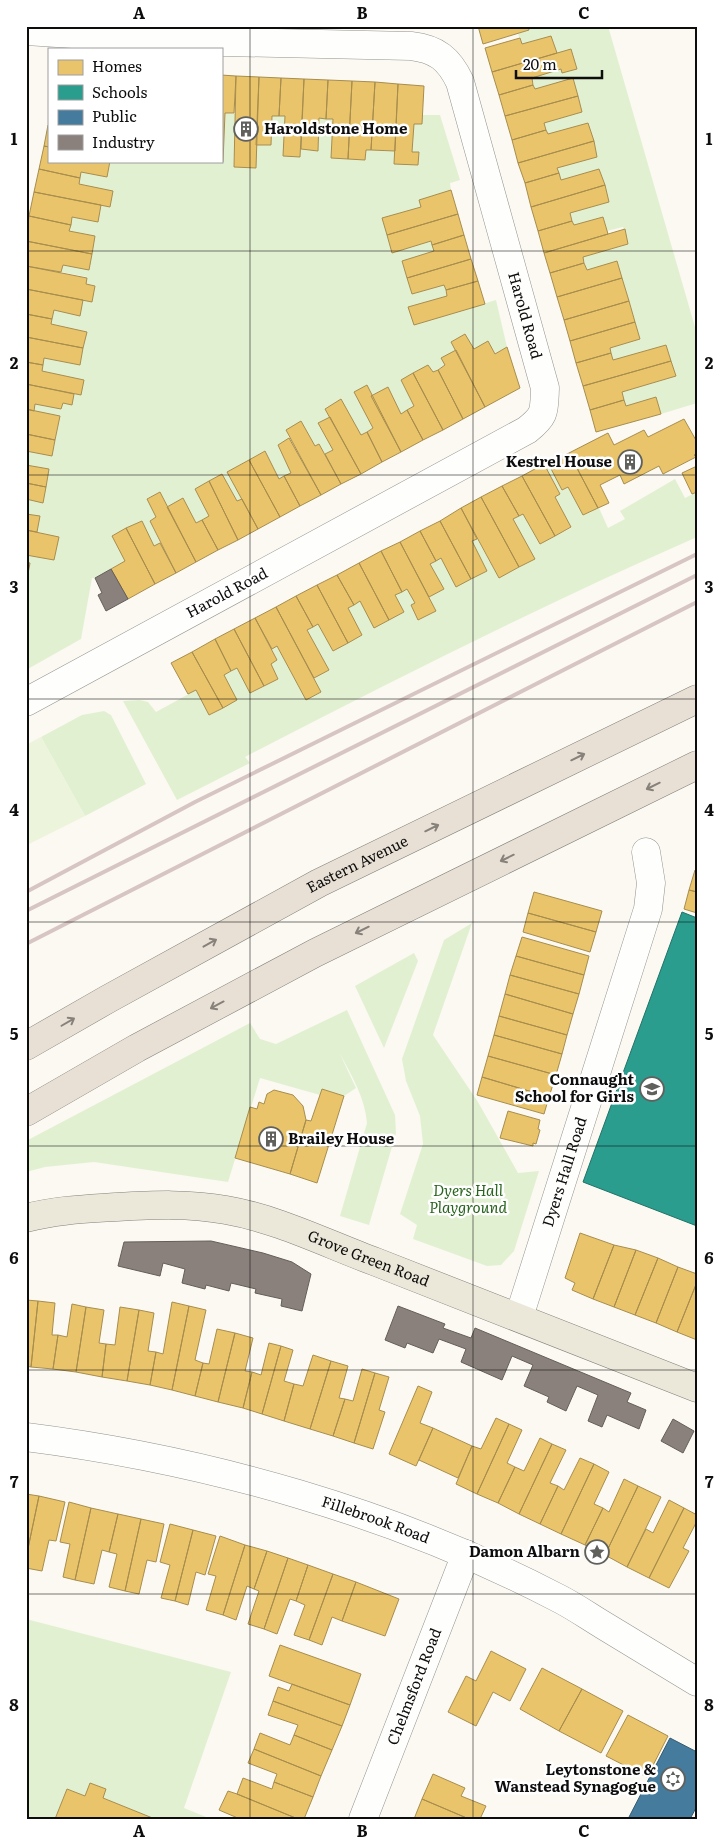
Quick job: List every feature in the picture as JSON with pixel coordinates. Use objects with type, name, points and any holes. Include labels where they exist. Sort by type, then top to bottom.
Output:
[{"type":"highway","name":"Eastern Avenue","points":[[26,1046],[319,883],[697,699]]},
{"type":"highway","points":[[26,1112],[137,1048],[315,953],[697,765]]},
{"type":"main road","name":"Grove Green Road","points":[[26,1218],[74,1208],[157,1205],[197,1206],[228,1210],[278,1224],[697,1388]]},
{"type":"street","name":"Harold Road","points":[[26,31],[181,41],[411,46],[426,48],[439,55],[452,66],[460,82],[545,388],[544,411],[538,421],[528,430],[26,702]]},
{"type":"street","name":"Dyers Hall Road","points":[[519,1317],[648,909],[651,883],[646,852]]},
{"type":"street","name":"Fillebrook Road","points":[[26,1437],[58,1441],[210,1470],[327,1503],[466,1554],[559,1598],[697,1682]]},
{"type":"street","name":"Chelmsford Road","points":[[363,1819],[466,1554]]},
{"type":"green space","points":[[528,26],[608,26],[697,334],[697,403],[661,414],[656,397],[626,406],[622,392],[676,376],[666,345],[613,360],[610,348],[640,339],[617,261],[587,270],[583,257],[628,244],[623,227],[607,231],[602,217],[574,225],[570,213],[609,202],[599,169],[561,180],[557,168],[593,142],[588,123],[548,134],[544,123],[582,112],[573,79],[535,89],[532,78],[561,69],[563,73],[577,68],[571,50],[557,53],[551,36],[522,44],[518,34],[528,30]]},
{"type":"green space","points":[[225,113],[236,114],[234,167],[256,145],[271,145],[272,116],[285,116],[300,156],[301,149],[318,150],[319,118],[333,119],[332,158],[365,160],[366,150],[395,151],[418,165],[419,152],[412,152],[414,124],[422,115],[440,115],[460,180],[450,183],[451,190],[421,207],[383,218],[392,252],[431,241],[434,251],[402,262],[412,294],[444,285],[447,296],[409,307],[414,325],[496,300],[507,347],[495,354],[488,341],[474,349],[465,334],[451,342],[456,350],[445,365],[433,372],[428,365],[401,380],[414,406],[401,414],[388,387],[371,396],[355,392],[373,428],[361,435],[341,400],[325,408],[330,417],[318,424],[333,450],[325,454],[319,444],[315,446],[301,421],[286,430],[289,438],[278,445],[291,473],[279,479],[264,451],[228,472],[242,499],[237,501],[222,474],[195,489],[209,516],[196,523],[183,498],[167,507],[160,492],[147,498],[156,517],[150,521],[160,543],[154,546],[142,521],[125,561],[92,578],[81,639],[26,670],[26,584],[30,564],[26,562],[26,555],[54,560],[59,537],[37,532],[39,517],[26,514],[26,499],[43,502],[49,470],[26,465],[26,451],[52,456],[60,416],[34,411],[35,404],[61,409],[63,403],[72,405],[74,394],[81,395],[84,380],[42,371],[44,358],[80,365],[86,332],[51,324],[54,310],[80,316],[83,300],[92,302],[95,286],[86,284],[87,277],[61,272],[63,265],[89,270],[95,236],[69,231],[72,217],[98,222],[101,205],[110,207],[113,192],[79,184],[81,172],[107,177],[110,162],[223,162]]},
{"type":"green space","points":[[549,465],[562,490],[568,487],[583,515],[599,508],[608,528],[625,519],[620,511],[675,479],[685,498],[697,492],[697,537],[469,643],[245,757],[250,763],[177,800],[123,701],[140,700],[148,702],[156,712],[196,690],[210,715],[237,700],[224,675],[237,668],[251,693],[278,679],[271,664],[277,660],[272,649],[277,646],[306,700],[321,692],[314,678],[329,670],[307,630],[318,624],[333,651],[362,635],[348,608],[360,601],[375,627],[404,612],[395,595],[407,589],[415,603],[411,605],[419,620],[436,611],[429,597],[444,589],[430,564],[441,558],[471,579],[487,571],[472,541],[477,539],[499,578],[534,559],[513,519],[523,514],[540,544],[571,528],[555,497],[560,494],[546,467]]},
{"type":"green space","points":[[104,711],[111,715],[146,784],[85,816],[41,737],[82,715]]},
{"type":"green space","points":[[41,737],[85,816],[27,845],[26,745]]},
{"type":"green space","name":"Dyers Hall Playground","points":[[472,923],[433,1035],[478,1102],[518,1173],[539,1171],[514,1251],[501,1265],[487,1266],[413,1239],[417,1225],[400,1214],[423,1144],[420,1116],[406,1081],[402,1059],[444,940]]},
{"type":"green space","points":[[414,953],[418,961],[384,1048],[355,986]]},
{"type":"green space","points":[[347,1010],[395,1115],[396,1133],[369,1225],[340,1216],[367,1123],[361,1096],[340,1054],[356,1088],[344,1096],[322,1089],[320,1095],[260,1078],[228,1182],[94,1162],[45,1167],[26,1172],[26,1141],[250,1023],[260,1039],[276,1044]]},
{"type":"green space","points":[[26,1619],[231,1672],[184,1808],[211,1819],[155,1819],[103,1798],[106,1789],[90,1783],[85,1796],[67,1789],[55,1819],[26,1819]]},
{"type":"building: Homes","points":[[478,26],[528,26],[529,30],[483,44]]},
{"type":"building: Homes","points":[[551,36],[557,53],[492,72],[485,48],[520,38],[522,44]]},
{"type":"building: Homes","points":[[571,49],[577,69],[562,73],[561,69],[532,78],[533,85],[499,95],[492,72]]},
{"type":"building: Homes","points":[[222,75],[236,76],[234,113],[225,113],[223,162]]},
{"type":"building: Homes","name":"Haroldstone Home","points":[[236,76],[259,77],[256,168],[234,167]]},
{"type":"building: Homes","points":[[259,77],[281,78],[279,116],[272,116],[271,145],[256,145]]},
{"type":"building: Homes","points":[[281,78],[304,79],[300,157],[283,156],[285,116],[279,116]]},
{"type":"building: Homes","points":[[573,78],[578,96],[505,116],[499,95],[533,85],[535,89]]},
{"type":"building: Homes","points":[[304,79],[328,80],[326,119],[319,118],[318,151],[301,149]]},
{"type":"building: Homes","points":[[328,80],[352,81],[348,159],[331,158],[333,119],[326,119]]},
{"type":"building: Homes","points":[[352,81],[375,82],[371,150],[366,150],[365,160],[348,159]]},
{"type":"building: Homes","points":[[375,82],[398,84],[395,151],[371,150]]},
{"type":"building: Homes","points":[[398,84],[424,86],[422,124],[414,124],[412,152],[419,152],[418,165],[394,164]]},
{"type":"building: Homes","points":[[578,96],[582,112],[544,123],[546,130],[512,140],[505,116]]},
{"type":"building: Homes","points":[[588,123],[594,141],[518,163],[512,140],[546,130],[548,134]]},
{"type":"building: Homes","points":[[48,125],[48,147],[44,146]]},
{"type":"building: Homes","points":[[594,141],[597,157],[557,168],[559,173],[525,183],[518,163]]},
{"type":"building: Homes","points":[[44,146],[48,147],[48,162],[110,162],[107,177],[81,172],[80,178],[39,169]]},
{"type":"building: Homes","points":[[39,169],[80,178],[79,184],[113,191],[110,207],[34,192]]},
{"type":"building: Homes","points":[[599,169],[605,185],[531,207],[525,183],[559,173],[561,180]]},
{"type":"building: Homes","points":[[605,185],[609,202],[570,213],[572,221],[538,231],[531,207]]},
{"type":"building: Homes","points":[[451,190],[458,214],[387,235],[382,218],[421,207],[419,200]]},
{"type":"building: Homes","points":[[34,192],[101,205],[98,222],[72,217],[71,225],[29,216]]},
{"type":"building: Homes","points":[[458,214],[464,235],[432,245],[431,241],[392,253],[387,235]]},
{"type":"building: Homes","points":[[29,216],[71,225],[69,231],[95,236],[92,254],[26,241]]},
{"type":"building: Homes","points":[[603,217],[608,234],[544,253],[538,231],[572,221],[574,225]]},
{"type":"building: Homes","points":[[625,229],[628,244],[583,257],[584,263],[550,273],[544,253]]},
{"type":"building: Homes","points":[[464,235],[471,259],[407,278],[402,261],[434,251],[432,245]]},
{"type":"building: Homes","points":[[26,241],[92,254],[89,270],[63,265],[61,272],[26,266]]},
{"type":"building: Homes","points":[[471,259],[478,281],[446,290],[444,285],[412,294],[407,278]]},
{"type":"building: Homes","points":[[617,261],[622,278],[557,297],[550,273],[584,263],[587,270]]},
{"type":"building: Homes","points":[[26,266],[87,278],[86,284],[95,286],[92,302],[26,289]]},
{"type":"building: Homes","points":[[622,278],[629,301],[564,320],[557,297]]},
{"type":"building: Homes","points":[[478,281],[485,304],[414,325],[408,307],[447,296],[446,290]]},
{"type":"building: Homes","points":[[26,289],[83,300],[80,316],[54,310],[52,319],[26,314]]},
{"type":"building: Homes","points":[[629,301],[635,322],[570,341],[564,320]]},
{"type":"building: Homes","points":[[26,314],[52,319],[51,324],[87,332],[83,348],[26,337]]},
{"type":"building: Homes","points":[[635,322],[640,339],[610,348],[611,353],[576,363],[570,341]]},
{"type":"building: Homes","points":[[465,334],[474,349],[488,341],[495,354],[507,347],[520,388],[485,407],[451,342]]},
{"type":"building: Homes","points":[[26,337],[83,348],[80,365],[44,358],[43,365],[26,362]]},
{"type":"building: Homes","points":[[666,345],[671,361],[583,386],[576,363],[611,353],[613,360]]},
{"type":"building: Homes","points":[[456,350],[485,407],[463,419],[438,370],[445,365],[441,358]]},
{"type":"building: Homes","points":[[671,361],[676,376],[622,392],[624,400],[590,410],[583,386]]},
{"type":"building: Homes","points":[[26,362],[43,365],[42,371],[84,380],[81,395],[26,384]]},
{"type":"building: Homes","points":[[428,365],[433,372],[438,370],[463,419],[443,430],[413,373]]},
{"type":"building: Homes","points":[[413,373],[443,430],[423,440],[407,410],[414,406],[401,380]]},
{"type":"building: Homes","points":[[26,384],[74,394],[72,405],[63,403],[61,409],[35,404],[34,411],[26,409]]},
{"type":"building: Homes","points":[[367,385],[401,452],[382,462],[367,432],[373,428],[354,392]]},
{"type":"building: Homes","points":[[388,387],[401,414],[407,410],[423,440],[401,452],[371,396]]},
{"type":"building: Homes","points":[[656,397],[661,414],[596,432],[590,410],[624,400],[626,406]]},
{"type":"building: Homes","points":[[341,399],[361,435],[367,432],[382,462],[361,474],[325,409]]},
{"type":"building: Homes","points":[[26,409],[60,416],[55,440],[26,434]]},
{"type":"building: Homes","points":[[330,417],[361,474],[341,484],[325,454],[333,450],[318,423]]},
{"type":"building: Homes","name":"Kestrel House","points":[[684,419],[697,442],[697,453],[694,455],[696,457],[663,474],[659,466],[624,484],[620,475],[600,485],[609,503],[598,508],[569,453],[608,433],[614,445],[644,430],[648,437]]},
{"type":"building: Homes","points":[[301,421],[315,446],[319,444],[341,484],[321,495],[286,430]]},
{"type":"building: Homes","points":[[26,434],[55,440],[52,456],[26,451]]},
{"type":"building: Homes","points":[[289,438],[321,495],[300,506],[284,476],[291,473],[278,445]]},
{"type":"building: Homes","points":[[265,451],[279,479],[284,476],[300,506],[280,517],[249,460]]},
{"type":"building: Homes","points":[[569,453],[598,508],[583,515],[568,487],[562,490],[548,463]]},
{"type":"building: Homes","points":[[249,460],[280,517],[258,529],[227,472]]},
{"type":"building: Homes","points":[[544,464],[560,494],[555,497],[571,527],[555,536],[522,476]]},
{"type":"building: Homes","points":[[26,465],[49,469],[46,487],[26,483]]},
{"type":"building: Homes","points":[[697,466],[697,492],[692,494],[682,473]]},
{"type":"building: Homes","points":[[222,474],[237,501],[242,499],[258,529],[238,540],[209,481]]},
{"type":"building: Homes","points":[[522,476],[555,536],[540,544],[523,514],[519,516],[502,486]]},
{"type":"building: Homes","points":[[209,481],[238,540],[218,550],[202,520],[209,516],[195,489]]},
{"type":"building: Homes","points":[[26,483],[46,487],[43,503],[26,499]]},
{"type":"building: Homes","points":[[502,486],[519,516],[513,519],[535,559],[519,567],[481,497]]},
{"type":"building: Homes","points":[[160,492],[196,562],[176,573],[150,521],[156,517],[147,499]]},
{"type":"building: Homes","points":[[481,497],[519,567],[499,578],[461,508]]},
{"type":"building: Homes","points":[[183,498],[196,523],[202,520],[218,550],[196,562],[167,507]]},
{"type":"building: Homes","points":[[461,508],[477,539],[472,541],[487,571],[471,579],[440,521]]},
{"type":"building: Homes","points":[[26,514],[40,516],[37,532],[26,530]]},
{"type":"building: Homes","points":[[142,521],[154,546],[160,543],[176,573],[155,584],[126,528]]},
{"type":"building: Homes","points":[[440,521],[471,579],[456,587],[441,558],[436,561],[420,531]]},
{"type":"building: Homes","points":[[126,528],[155,584],[128,599],[111,569],[125,561],[112,536]]},
{"type":"building: Homes","points":[[26,530],[59,537],[54,560],[26,555]]},
{"type":"building: Homes","points":[[420,531],[436,561],[430,564],[444,589],[429,597],[400,542]]},
{"type":"building: Homes","points":[[400,542],[436,611],[418,620],[411,605],[415,603],[407,589],[402,592],[381,551]]},
{"type":"building: Homes","points":[[381,551],[402,592],[395,595],[404,612],[389,620],[359,563]]},
{"type":"building: Homes","points":[[26,562],[30,563],[27,579],[26,579]]},
{"type":"building: Homes","points":[[359,563],[389,620],[374,628],[360,601],[354,605],[337,575]]},
{"type":"building: Homes","points":[[337,575],[354,605],[348,608],[362,635],[348,643],[317,585]]},
{"type":"building: Homes","points":[[317,585],[348,643],[333,651],[318,624],[313,627],[296,596]]},
{"type":"building: Homes","points":[[296,596],[313,627],[307,630],[329,670],[314,678],[276,607]]},
{"type":"building: Homes","points":[[276,607],[321,692],[306,700],[277,646],[272,649],[255,618]]},
{"type":"building: Homes","points":[[255,618],[277,660],[271,664],[278,679],[264,686],[234,629]]},
{"type":"building: Homes","points":[[234,629],[264,686],[250,693],[237,668],[231,671],[215,639]]},
{"type":"building: Homes","points":[[215,639],[231,671],[224,675],[237,700],[223,708],[192,652]]},
{"type":"building: Homes","points":[[192,652],[223,708],[209,715],[196,690],[188,694],[171,663]]},
{"type":"building: Homes","points":[[695,870],[697,870],[697,892],[689,890]]},
{"type":"building: Homes","points":[[689,890],[697,892],[697,913],[684,909]]},
{"type":"building: Homes","points":[[534,892],[602,911],[596,932],[528,913]]},
{"type":"building: Homes","points":[[528,913],[596,932],[590,952],[523,932]]},
{"type":"building: Homes","points":[[522,937],[589,956],[584,975],[516,956]]},
{"type":"building: Homes","points":[[516,956],[584,975],[579,994],[510,975]]},
{"type":"building: Homes","points":[[510,975],[579,994],[573,1014],[505,994]]},
{"type":"building: Homes","points":[[505,994],[573,1014],[567,1035],[499,1016]]},
{"type":"building: Homes","points":[[499,1016],[567,1035],[562,1054],[494,1035]]},
{"type":"building: Homes","points":[[494,1035],[562,1054],[556,1075],[488,1056]]},
{"type":"building: Homes","points":[[488,1056],[556,1075],[549,1097],[482,1077]]},
{"type":"building: Homes","points":[[482,1077],[549,1097],[544,1114],[477,1095]]},
{"type":"building: Homes","points":[[322,1089],[344,1096],[317,1183],[290,1174],[306,1120],[311,1121]]},
{"type":"building: Homes","name":"Brailey House","points":[[274,1090],[293,1095],[303,1106],[306,1120],[290,1174],[235,1158],[250,1107],[257,1109],[259,1102],[264,1104],[267,1094]]},
{"type":"building: Homes","points":[[508,1111],[540,1120],[538,1129],[540,1130],[536,1144],[533,1143],[533,1146],[500,1138]]},
{"type":"building: Homes","points":[[580,1233],[614,1245],[593,1299],[572,1290],[575,1283],[565,1278]]},
{"type":"building: Homes","points":[[614,1245],[636,1250],[614,1307],[593,1299]]},
{"type":"building: Homes","points":[[636,1250],[658,1258],[635,1315],[614,1307]]},
{"type":"building: Homes","points":[[658,1258],[678,1267],[656,1323],[635,1315]]},
{"type":"building: Homes","points":[[678,1267],[697,1274],[697,1282],[677,1332],[656,1323]]},
{"type":"building: Homes","points":[[697,1282],[697,1340],[677,1332]]},
{"type":"building: Homes","points":[[26,1300],[38,1301],[31,1367],[26,1366]]},
{"type":"building: Homes","points":[[38,1301],[55,1303],[52,1335],[58,1335],[53,1369],[31,1367]]},
{"type":"building: Homes","points":[[172,1302],[189,1306],[172,1390],[150,1385],[156,1352],[163,1354]]},
{"type":"building: Homes","points":[[72,1304],[86,1307],[76,1372],[53,1369],[58,1335],[67,1337]]},
{"type":"building: Homes","points":[[189,1306],[206,1310],[195,1360],[203,1363],[195,1396],[172,1390]]},
{"type":"building: Homes","points":[[86,1307],[104,1310],[99,1343],[106,1344],[102,1377],[76,1372]]},
{"type":"building: Homes","points":[[120,1307],[139,1310],[127,1381],[102,1377],[106,1344],[115,1345]]},
{"type":"building: Homes","points":[[139,1310],[154,1313],[148,1351],[156,1352],[150,1385],[127,1381]]},
{"type":"building: Homes","points":[[217,1329],[235,1333],[218,1402],[195,1396],[203,1363],[209,1364]]},
{"type":"building: Homes","points":[[235,1333],[253,1338],[245,1371],[252,1372],[243,1408],[218,1402]]},
{"type":"building: Homes","points":[[269,1343],[281,1346],[262,1414],[243,1408],[252,1372],[261,1375]]},
{"type":"building: Homes","points":[[281,1346],[293,1350],[284,1381],[294,1384],[284,1421],[262,1414]]},
{"type":"building: Homes","points":[[313,1355],[331,1361],[310,1429],[284,1421],[294,1384],[303,1386]]},
{"type":"building: Homes","points":[[331,1361],[348,1366],[339,1398],[345,1399],[333,1436],[310,1429]]},
{"type":"building: Homes","points":[[362,1369],[375,1373],[354,1443],[333,1436],[345,1399],[353,1401]]},
{"type":"building: Homes","points":[[375,1373],[389,1377],[379,1410],[385,1412],[373,1449],[354,1443]]},
{"type":"building: Homes","points":[[418,1386],[432,1392],[420,1423],[433,1428],[416,1466],[389,1454]]},
{"type":"building: Homes","points":[[496,1418],[509,1424],[477,1494],[456,1484],[472,1446],[481,1449]]},
{"type":"building: Homes","points":[[509,1424],[522,1430],[507,1463],[515,1467],[498,1503],[477,1494]]},
{"type":"building: Homes","points":[[433,1428],[472,1446],[458,1478],[419,1460]]},
{"type":"building: Homes","points":[[540,1438],[552,1444],[519,1514],[498,1503],[515,1467],[524,1471]]},
{"type":"building: Homes","points":[[552,1444],[566,1450],[550,1483],[558,1486],[540,1524],[519,1514]]},
{"type":"building: Homes","points":[[580,1458],[594,1464],[561,1534],[540,1524],[558,1486],[564,1490]]},
{"type":"building: Homes","points":[[594,1464],[609,1472],[594,1504],[603,1508],[585,1545],[561,1534]]},
{"type":"building: Homes","points":[[624,1479],[638,1486],[605,1555],[585,1545],[603,1508],[609,1512]]},
{"type":"building: Homes","points":[[638,1486],[661,1497],[627,1567],[605,1555]]},
{"type":"building: Homes","points":[[26,1494],[39,1496],[26,1558]]},
{"type":"building: Homes","points":[[39,1496],[65,1502],[56,1541],[49,1540],[42,1571],[26,1568],[26,1558]]},
{"type":"building: Homes","points":[[669,1500],[684,1508],[649,1578],[627,1567],[646,1529],[653,1533]]},
{"type":"building: Homes","points":[[69,1502],[91,1508],[75,1580],[63,1577],[70,1544],[60,1542]]},
{"type":"building: Homes","points":[[91,1508],[118,1514],[109,1552],[102,1550],[94,1584],[75,1580]]},
{"type":"building: Homes","points":[[684,1508],[697,1515],[697,1521],[683,1548],[689,1551],[669,1588],[649,1578]]},
{"type":"building: Homes","points":[[118,1514],[141,1519],[125,1591],[109,1587],[117,1554],[109,1552]]},
{"type":"building: Homes","points":[[141,1519],[164,1524],[156,1562],[147,1560],[139,1594],[125,1591]]},
{"type":"building: Homes","points":[[170,1524],[193,1530],[175,1601],[161,1598],[170,1565],[160,1562]]},
{"type":"building: Homes","points":[[193,1530],[216,1536],[205,1575],[196,1572],[188,1605],[175,1601]]},
{"type":"building: Homes","points":[[220,1536],[245,1545],[223,1615],[206,1610],[216,1576],[208,1574]]},
{"type":"building: Homes","points":[[245,1545],[267,1551],[254,1589],[247,1586],[236,1620],[223,1615]]},
{"type":"building: Homes","points":[[267,1551],[288,1558],[264,1629],[248,1624],[259,1591],[254,1589]]},
{"type":"building: Homes","points":[[288,1558],[308,1565],[296,1601],[290,1599],[277,1634],[264,1629]]},
{"type":"building: Homes","points":[[308,1565],[333,1574],[309,1640],[294,1635],[305,1605],[296,1601]]},
{"type":"building: Homes","points":[[333,1574],[356,1582],[342,1621],[332,1617],[322,1645],[309,1640]]},
{"type":"building: Homes","points":[[356,1582],[399,1599],[385,1636],[342,1621]]},
{"type":"building: Homes","points":[[280,1645],[361,1674],[350,1705],[269,1676]]},
{"type":"building: Homes","points":[[491,1651],[526,1669],[510,1701],[493,1692],[476,1726],[448,1712],[466,1676],[476,1681]]},
{"type":"building: Homes","points":[[542,1668],[582,1689],[559,1731],[520,1709]]},
{"type":"building: Homes","points":[[292,1684],[350,1705],[342,1726],[273,1701],[278,1687],[289,1691]]},
{"type":"building: Homes","points":[[582,1689],[623,1711],[601,1753],[559,1731]]},
{"type":"building: Homes","points":[[273,1701],[342,1726],[332,1750],[294,1735],[298,1725],[268,1715]]},
{"type":"building: Homes","points":[[628,1715],[668,1736],[647,1777],[606,1756]]},
{"type":"building: Homes","points":[[260,1733],[290,1745],[294,1735],[332,1750],[321,1776],[254,1749]]},
{"type":"building: Homes","points":[[254,1749],[321,1776],[313,1797],[274,1782],[277,1774],[248,1763]]},
{"type":"building: Homes","points":[[433,1774],[465,1788],[461,1796],[486,1806],[480,1819],[469,1819],[422,1799]]},
{"type":"building: Homes","points":[[243,1778],[272,1789],[274,1782],[313,1797],[304,1819],[298,1819],[237,1794]]},
{"type":"building: Homes","points":[[90,1783],[106,1789],[103,1798],[155,1819],[55,1819],[67,1789],[85,1796]]},
{"type":"building: Homes","points":[[228,1791],[298,1819],[240,1819],[219,1810]]},
{"type":"building: Homes","points":[[422,1799],[469,1819],[414,1819]]},
{"type":"building: Schools","name":"Connaught School for Girls","points":[[682,912],[697,918],[697,1226],[583,1182]]},
{"type":"building: Public","name":"Leytonstone & Wanstead Synagogue","points":[[670,1738],[697,1752],[697,1806],[690,1819],[628,1819]]},
{"type":"building: Industry","points":[[111,569],[128,599],[106,611],[98,595],[102,593],[95,578]]},
{"type":"building: Industry","points":[[211,1241],[292,1262],[311,1274],[302,1311],[281,1306],[282,1299],[255,1293],[256,1289],[231,1283],[229,1291],[206,1285],[205,1289],[182,1283],[185,1269],[163,1263],[160,1276],[118,1266],[124,1242]]},
{"type":"building: Industry","points":[[398,1306],[445,1324],[443,1328],[471,1338],[475,1328],[631,1393],[627,1402],[646,1410],[639,1429],[607,1415],[602,1427],[588,1421],[598,1395],[577,1386],[566,1411],[547,1402],[549,1397],[524,1386],[533,1365],[512,1356],[502,1380],[461,1362],[466,1349],[439,1339],[433,1353],[407,1343],[405,1348],[385,1340]]},
{"type":"building: Industry","points":[[673,1419],[694,1431],[683,1453],[661,1441]]},
{"type":"railway","points":[[26,892],[195,802],[697,554]]},
{"type":"railway","points":[[26,911],[697,575]]},
{"type":"railway","points":[[26,944],[697,602]]},
{"type":"place","name":"Haroldstone Home","points":[[246,129]]},
{"type":"place","name":"Kestrel House","points":[[630,462]]},
{"type":"place","name":"Connaught School for Girls","points":[[652,1089]]},
{"type":"place","name":"Brailey House","points":[[271,1139]]},
{"type":"place","name":"Damon Albarn","points":[[597,1552]]},
{"type":"place","name":"Leytonstone & Wanstead Synagogue","points":[[673,1779]]}]
